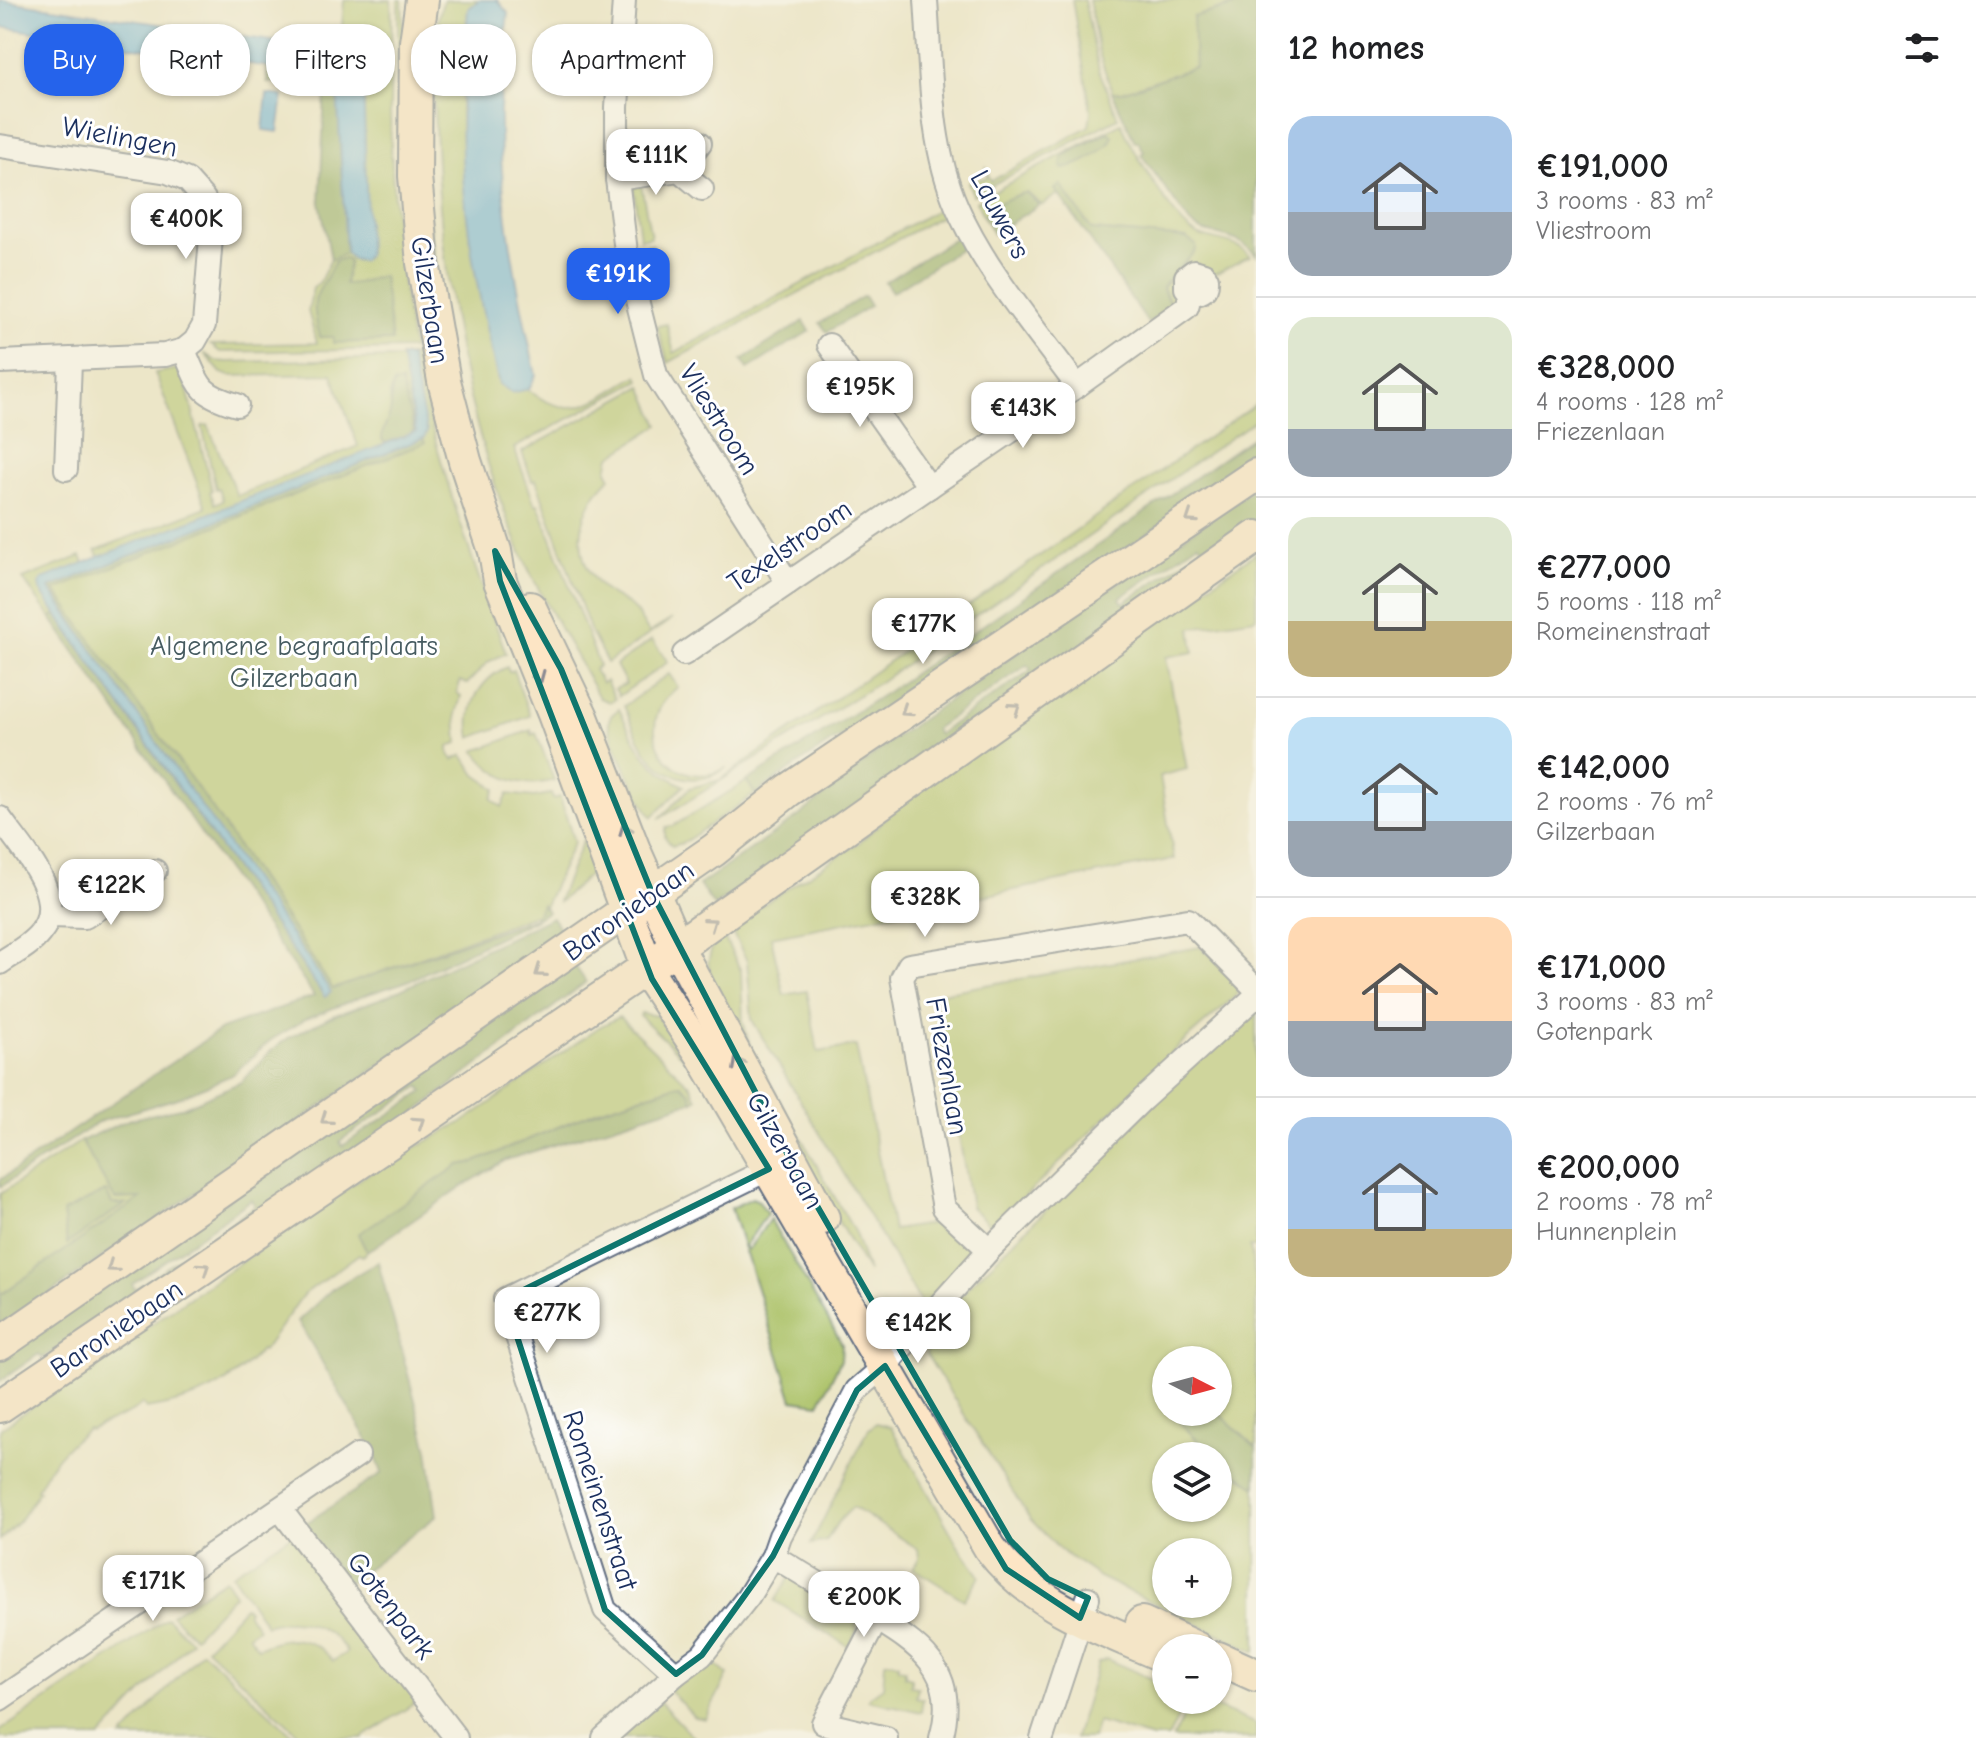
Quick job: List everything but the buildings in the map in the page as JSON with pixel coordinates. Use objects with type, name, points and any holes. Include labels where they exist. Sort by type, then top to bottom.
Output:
[{"type":"main road","name":"Gilzerbaan","points":[[409,0],[411,31]]},
{"type":"main road","name":"Gilzerbaan","points":[[419,24],[422,0]]},
{"type":"main road","name":"Gilzerbaan","points":[[416,96],[415,176],[423,263],[444,381],[465,461],[495,551],[500,581],[554,714],[639,902],[677,947],[779,1164]]},
{"type":"main road","name":"Baroniebaan","points":[[0,1344],[714,850],[789,790],[1256,475]]},
{"type":"main road","name":"Baroniebaan","points":[[0,1406],[677,947],[1256,537]]},
{"type":"main road","name":"Gilzerbaan","points":[[639,902],[647,967],[652,979],[779,1164],[893,1358],[990,1548],[1024,1586],[1048,1602],[1084,1608],[1157,1634]]},
{"type":"main road","name":"Gilzerbaan","points":[[1084,1608],[1152,1649]]},
{"type":"main road","points":[[1232,1664],[1256,1675]]},
{"type":"main road","points":[[1232,1687],[1256,1696]]},
{"type":"street","name":"Vliestroom","points":[[624,0],[617,107],[617,179],[627,260],[656,375],[788,583]]},
{"type":"street","name":"Lauwers","points":[[926,0],[937,135],[945,173],[957,207],[986,259],[1077,386]]},
{"type":"street","points":[[617,179],[679,170],[700,143]]},
{"type":"street","name":"Wielingen","points":[[0,146],[168,172],[187,180],[204,199],[212,225],[204,325],[195,341],[184,350]]},
{"type":"street","points":[[679,170],[702,189]]},
{"type":"street","name":"Texelstroom","points":[[684,654],[1077,386],[1187,307],[1191,293]]},
{"type":"street","points":[[829,345],[929,487]]},
{"type":"street","points":[[0,362],[165,355],[184,350],[199,385],[212,398],[237,405]]},
{"type":"street","points":[[66,469],[70,361]]},
{"type":"street","points":[[0,818],[45,883],[49,916],[42,932],[0,963]]},
{"type":"street","points":[[49,916],[85,917],[155,871]]},
{"type":"street","name":"Friezenlaan","points":[[989,1250],[944,1208],[902,978],[909,965],[1188,920],[1256,989]]},
{"type":"street","points":[[604,1738],[702,1655],[748,1597],[773,1556],[780,1536],[857,1390],[893,1358],[989,1250],[1143,1099],[1256,996]]},
{"type":"street","name":"Romeinenstraat","points":[[676,1674],[605,1610],[505,1299],[779,1164]]},
{"type":"street","points":[[0,1699],[358,1455]]},
{"type":"street","name":"Gotenpark","points":[[280,1509],[456,1738]]},
{"type":"street","points":[[773,1556],[920,1648],[936,1669],[945,1696],[941,1738]]},
{"type":"street","points":[[1042,1738],[1084,1608]]},
{"type":"street","points":[[877,1619],[823,1723],[886,1738]]},
{"type":"highlighted area","points":[[495,551],[561,669],[652,893],[790,1159],[1010,1540],[1048,1579],[1088,1598],[1080,1618],[1006,1569],[885,1366],[857,1390],[773,1556],[702,1655],[676,1674],[605,1610],[505,1299],[769,1169],[652,979],[500,581]]},
{"type":"green space","points":[[344,0],[391,0],[392,24],[342,24]]},
{"type":"green space","points":[[398,0],[402,0],[411,96],[471,533],[439,426],[410,283],[398,140]]},
{"type":"green space","points":[[444,0],[479,0],[468,10],[467,24],[438,24]]},
{"type":"green space","points":[[1072,0],[1084,0],[1099,70],[1118,118],[973,195],[968,182],[988,177],[985,166],[991,181],[1089,126],[1091,111]]},
{"type":"green space","points":[[1089,0],[1235,0],[1236,4],[1194,17],[1195,67],[1122,92],[1112,92],[1099,53]]},
{"type":"green space","points":[[1256,0],[1256,255],[1238,241],[1205,232],[1190,223],[1141,154],[1144,152],[1138,141],[1135,142],[1112,92],[1122,92],[1195,67],[1193,17]]},
{"type":"green space","points":[[325,96],[338,96],[346,253],[331,260],[320,202]]},
{"type":"green space","points":[[363,96],[390,96],[394,200],[413,349],[220,352],[211,345],[317,343],[308,311],[313,288],[319,283],[332,257],[346,253],[354,260],[367,247]],"holes":[[[349,262],[344,284],[361,284],[374,277],[321,337],[315,301],[322,287]]]},
{"type":"green space","points":[[434,96],[462,96],[464,182],[472,250],[499,384],[514,392],[527,389],[543,400],[571,407],[596,400],[638,375],[640,380],[514,448],[599,665],[594,670],[602,683],[606,681],[615,699],[609,702],[599,698],[528,567],[500,500],[484,451],[451,299],[439,196]]},
{"type":"green space","points":[[1121,123],[1153,182],[1185,225],[1200,235],[1237,246],[1250,256],[1179,292],[1179,299],[1172,306],[1163,287],[1186,263],[1187,238],[1092,230],[1055,189],[1058,194],[1042,205],[1027,193],[990,209],[983,216],[976,201]],"holes":[[[1108,132],[1110,143],[1073,166],[1062,167],[1062,159],[1067,154]]]},
{"type":"green space","points":[[1108,132],[1113,136],[1100,152],[1078,164],[1064,169],[1061,167],[1062,159],[1067,154]]},
{"type":"green space","points":[[633,184],[641,184],[651,237],[640,239]]},
{"type":"green space","points":[[1061,185],[1092,230],[1186,238],[1196,245],[1196,250],[1163,287],[1172,306],[1148,323],[1055,189]]},
{"type":"green space","points":[[1027,193],[1039,205],[993,234],[983,216],[1000,202]]},
{"type":"green space","points":[[944,206],[947,213],[668,363],[657,326],[667,324],[674,353]]},
{"type":"green space","points":[[958,236],[963,247],[892,292],[885,282]]},
{"type":"green space","points":[[652,244],[660,282],[648,284],[642,246]]},
{"type":"green space","points":[[345,258],[349,262],[345,284],[383,276],[392,341],[333,343],[333,337],[320,337],[315,312],[316,297],[335,261]]},
{"type":"green space","points":[[864,296],[870,306],[827,332],[820,323]]},
{"type":"green space","points":[[804,321],[810,331],[748,369],[742,360]]},
{"type":"green space","name":"Algemene begraafplaats Gilzerbaan","points":[[204,353],[216,361],[227,362],[415,356],[455,506],[506,653],[488,662],[467,684],[460,681],[457,693],[461,696],[456,714],[458,743],[449,746],[449,754],[453,760],[463,755],[476,775],[496,789],[492,799],[502,807],[508,794],[534,797],[551,794],[553,799],[560,797],[574,842],[542,912],[324,993],[42,585],[427,432],[410,358],[401,357],[416,432],[411,434],[394,384],[384,442],[389,443],[99,557],[96,550],[206,507],[155,373],[182,368],[215,504],[223,500],[219,488],[216,489],[202,426],[208,425],[237,496],[358,446],[332,374],[230,376],[221,373]]},
{"type":"green space","points":[[401,382],[414,430],[386,443],[382,436],[391,409],[391,395],[394,384]]},
{"type":"green space","points":[[642,386],[659,425],[610,457],[607,470],[611,478],[591,502],[582,530],[582,545],[584,559],[600,586],[634,609],[649,633],[672,619],[607,663],[591,632],[536,480],[532,481],[522,452]]},
{"type":"green space","points":[[1256,404],[1256,420],[880,682],[659,819],[690,788],[720,780]]},
{"type":"green space","points":[[1256,435],[1256,458],[888,714],[831,742],[755,794],[747,781],[887,692]]},
{"type":"green space","points":[[423,438],[425,443],[55,590],[212,808],[333,989],[535,918],[542,904],[547,912],[534,920],[408,981],[306,1019],[271,1040],[232,1075],[178,1098],[101,1121],[0,1187],[0,1180],[221,1029],[314,996],[51,618],[56,614],[325,997],[49,586]]},
{"type":"green space","points":[[1256,487],[1256,530],[714,906],[699,885],[799,816],[893,739]],"holes":[[[1199,543],[1203,549],[1123,603],[1120,598]],[[1027,665],[1031,670],[938,734],[935,729]]]},
{"type":"green space","points":[[1256,553],[1256,618],[1191,628],[1194,652],[1166,657],[1187,769],[1160,776],[1174,859],[771,937],[784,995],[807,991],[818,1052],[856,1046],[893,1230],[936,1223],[974,1249],[927,1301],[921,1303],[752,1020],[747,961],[729,926],[860,842],[930,776]]},
{"type":"green space","points":[[81,556],[84,563],[43,579],[40,590],[56,614],[51,618],[23,579]]},
{"type":"green space","points":[[652,640],[668,662],[619,696],[615,689],[626,684],[616,665]]},
{"type":"green space","points":[[507,667],[509,672],[513,670],[530,716],[471,738],[470,716],[476,696],[489,679]]},
{"type":"green space","points":[[669,674],[678,687],[662,704],[656,722],[656,739],[663,754],[674,766],[690,773],[708,774],[727,767],[717,774],[695,779],[673,774],[654,761],[637,735],[624,706]]},
{"type":"green space","points":[[619,709],[651,763],[684,786],[652,817],[627,772],[611,733],[609,719]]},
{"type":"green space","points":[[531,730],[532,735],[536,733],[554,780],[530,783],[509,779],[491,768],[475,751]]},
{"type":"green space","points":[[747,781],[755,794],[683,843],[672,846],[665,837],[665,829],[669,826]]},
{"type":"green space","points":[[583,840],[598,867],[559,902],[558,901]]},
{"type":"green space","points":[[552,917],[565,937],[0,1328],[0,1295],[141,1198],[115,1199],[81,1141],[128,1120],[184,1107],[241,1082],[275,1047],[290,1037],[330,1017],[390,995]]},
{"type":"green space","points":[[722,933],[741,971],[743,1021],[751,1049],[855,1233],[868,1272],[806,1167],[790,1123],[714,990],[708,963],[712,947]]},
{"type":"green space","points":[[1200,947],[1236,976],[1238,994],[1180,1045],[993,1228],[971,1207],[935,994]]},
{"type":"green space","points":[[571,960],[586,982],[398,1126],[43,1358],[39,1354],[0,1381],[0,1359]],"holes":[[[420,1086],[423,1092],[342,1146],[340,1141]],[[251,1200],[255,1206],[135,1289],[132,1284]]]},
{"type":"green space","points":[[1256,1008],[1256,1247],[1250,1247],[1256,1283],[1256,1448],[1232,1425],[1232,1346],[1152,1346],[1152,1426],[1184,1426],[1199,1442],[1152,1442],[1152,1522],[1232,1522],[1232,1471],[1256,1487],[1256,1652],[1232,1641],[1232,1634],[1218,1634],[1185,1618],[1232,1618],[1232,1538],[1152,1538],[1152,1602],[1099,1577],[1060,1550],[1030,1519],[926,1354],[933,1329],[971,1284],[1182,1075]]},
{"type":"green space","points":[[641,1013],[657,1016],[702,1076],[640,1016]]},
{"type":"green space","points":[[619,1017],[692,1087],[697,1099],[693,1101],[690,1092],[681,1084],[596,1111],[475,1162],[459,1165],[359,1234],[367,1252],[362,1256],[359,1254],[303,1295],[263,1351],[235,1375],[209,1391],[180,1402],[146,1409],[142,1404],[132,1412],[80,1435],[52,1464],[19,1521],[0,1540],[0,1429],[375,1169],[463,1122],[599,1027]]},
{"type":"green space","points":[[681,1084],[690,1092],[693,1101],[506,1160],[367,1252],[358,1234],[459,1165],[475,1162],[596,1111]]},
{"type":"green space","points":[[81,1141],[115,1199],[143,1197],[0,1295],[0,1194]],"holes":[[[105,1191],[112,1204],[124,1205],[67,1243],[63,1212]]]},
{"type":"green space","points":[[106,1191],[112,1204],[125,1204],[67,1244],[63,1212]]},
{"type":"green space","points":[[752,1198],[759,1201],[767,1214],[745,1246],[748,1250],[770,1219],[842,1344],[841,1360],[819,1404],[793,1400],[731,1208]]},
{"type":"green space","points":[[378,1262],[428,1449],[437,1516],[348,1583],[303,1525],[382,1473],[374,1452],[298,1321],[332,1289]]},
{"type":"green space","points":[[876,1423],[891,1427],[956,1542],[980,1576],[964,1600],[913,1568],[919,1558],[918,1549],[853,1507],[838,1522],[826,1541],[811,1544],[868,1430]]},
{"type":"green space","points":[[1232,1425],[1256,1448],[1256,1487],[1232,1471],[1232,1442],[1199,1442],[1184,1426]]},
{"type":"green space","points":[[291,1535],[418,1701],[362,1738],[303,1738],[206,1648],[244,1607],[258,1628],[248,1635],[258,1648],[288,1639],[317,1646],[333,1661],[347,1652],[331,1635],[311,1624],[289,1621],[266,1625],[232,1574]]},
{"type":"green space","points":[[791,1575],[856,1618],[857,1630],[849,1647],[775,1601]]},
{"type":"green space","points":[[225,1579],[235,1594],[194,1637],[171,1615]]},
{"type":"green space","points":[[167,1618],[191,1641],[100,1738],[0,1738],[0,1731]]},
{"type":"green space","points":[[202,1651],[296,1738],[122,1738]]},
{"type":"green space","points":[[1107,1659],[1152,1679],[1152,1714],[1180,1714],[1168,1738],[1152,1738],[1098,1722],[1092,1738],[1075,1738],[1098,1663]]},
{"type":"green space","points":[[710,1660],[728,1675],[705,1719],[694,1717],[669,1690]]},
{"type":"green space","points":[[885,1662],[898,1663],[898,1668],[905,1669],[905,1676],[912,1678],[910,1686],[918,1687],[916,1697],[923,1699],[921,1712],[868,1700],[883,1687]]},
{"type":"green space","points":[[660,1702],[694,1738],[623,1738],[623,1735]]},
{"type":"green space","points":[[1185,1714],[1232,1714],[1256,1724],[1256,1738],[1173,1738]]},
{"type":"water","points":[[0,0],[159,24],[140,24],[140,48],[124,45],[124,24],[24,24],[24,31],[0,27]]},
{"type":"water","points":[[479,0],[497,0],[508,13],[507,24],[467,24],[468,9]]},
{"type":"water","points":[[250,38],[266,40],[266,66],[250,64]]},
{"type":"water","points":[[267,96],[283,96],[278,132],[263,130]]},
{"type":"water","points":[[338,96],[364,96],[368,254],[363,261],[354,260],[346,253]]},
{"type":"water","points":[[462,96],[501,96],[500,145],[506,211],[536,375],[529,389],[512,393],[499,384],[475,271],[464,185]]},
{"type":"water","points":[[401,357],[410,357],[427,432],[424,438],[49,588],[331,992],[325,997],[40,590],[39,584],[43,579],[416,432]]}]
